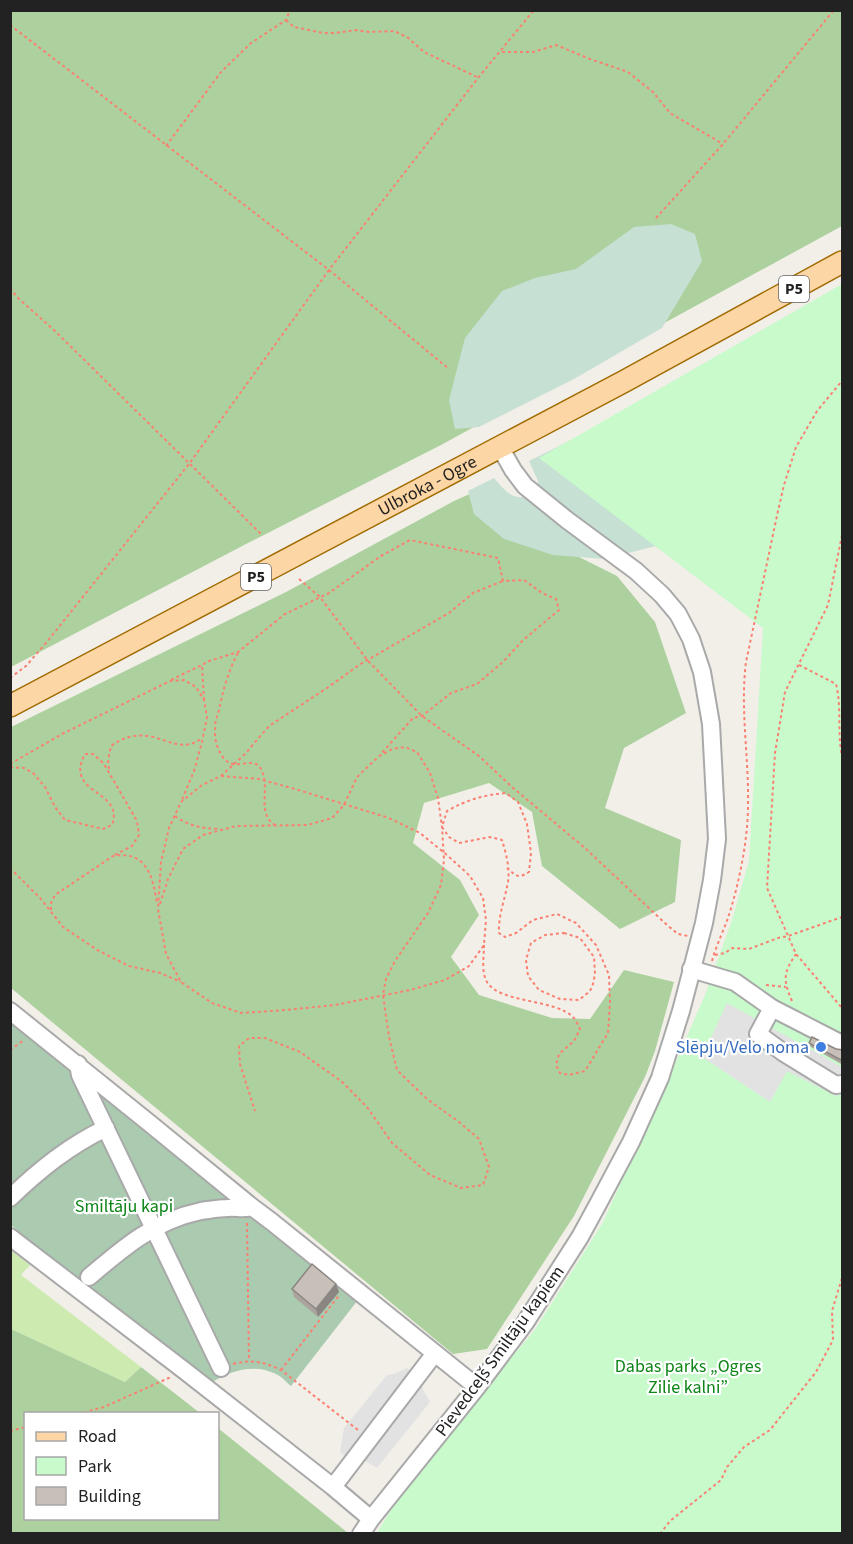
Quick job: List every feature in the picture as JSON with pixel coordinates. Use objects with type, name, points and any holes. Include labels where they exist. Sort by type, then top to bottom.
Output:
[{"type":"main road","name":"Ulbroka - Ogre","points":[[10,706],[500,447],[843,262]]},
{"type":"street","name":"Pievedceļš Smiltāju kapiem","points":[[361,1533],[525,1323],[589,1221],[631,1142],[660,1078],[681,1011],[712,880],[717,839],[711,724],[702,672],[691,639],[678,614],[662,595],[636,571],[525,486],[500,447]]},
{"type":"street","points":[[691,969],[735,982],[772,1008],[843,1044]]},
{"type":"street","points":[[772,1008],[758,1035],[836,1085],[843,1084]]},
{"type":"street","points":[[10,1011],[78,1064],[249,1208],[272,1222],[477,1386]]},
{"type":"street","points":[[78,1064],[80,1075],[221,1368]]},
{"type":"street","points":[[10,1198],[58,1155],[106,1128]]},
{"type":"street","points":[[89,1277],[137,1238],[183,1215],[227,1207],[249,1208]]},
{"type":"street","points":[[10,1237],[185,1371],[371,1519]]},
{"type":"street","points":[[333,1487],[435,1353]]},
{"type":"path","points":[[166,146],[221,72],[251,43],[286,20],[290,10]]},
{"type":"path","points":[[10,678],[26,666],[46,644],[189,464],[329,270],[478,78],[534,10]]},
{"type":"path","points":[[656,218],[723,144],[834,10]]},
{"type":"path","points":[[286,20],[294,27],[323,33],[356,30],[394,31],[407,37],[424,52],[478,78]]},
{"type":"path","points":[[10,25],[329,270],[449,369]]},
{"type":"path","points":[[501,52],[532,52],[556,45],[628,72],[653,92],[670,113],[723,144]]},
{"type":"path","points":[[10,288],[262,535]]},
{"type":"path","points":[[708,975],[728,917],[746,839],[748,805],[743,682],[778,511],[796,447],[817,411],[843,381]]},
{"type":"path","points":[[843,535],[828,605],[785,692],[775,753],[766,888],[796,954],[843,1008]]},
{"type":"path","points":[[10,766],[62,734],[206,662],[238,652],[285,614],[329,593],[381,556],[410,540],[498,558],[503,581]]},
{"type":"path","points":[[299,579],[320,597],[368,661],[422,716],[479,756],[585,848],[678,934],[699,939]]},
{"type":"path","points":[[158,909],[168,879],[183,849],[203,835],[236,826],[308,825],[332,818],[344,805],[357,777],[378,758],[413,718],[422,716],[451,693],[477,684],[559,610],[556,599],[542,593],[524,580],[503,581],[473,593],[449,614],[359,665],[269,726],[235,764],[221,776],[202,785],[181,802]]},
{"type":"path","points":[[238,652],[214,727],[216,741],[220,753],[228,762],[253,763],[259,766],[263,773],[266,814],[270,822],[275,825]]},
{"type":"path","points":[[158,909],[161,862],[169,828],[194,771],[207,717],[202,675],[202,666],[206,662]]},
{"type":"path","points":[[799,665],[836,684],[840,698],[839,743],[843,756]]},
{"type":"path","points":[[171,681],[184,680],[196,687],[204,700]]},
{"type":"path","points":[[109,772],[108,760],[111,746],[120,740],[134,736],[148,736],[185,746],[195,744],[203,737]]},
{"type":"path","points":[[255,1111],[240,1064],[239,1046],[249,1038],[265,1038],[300,1052],[341,1081],[367,1107],[392,1143],[430,1175],[461,1188],[483,1185],[489,1167],[479,1139],[426,1099],[397,1070],[389,1037],[383,995],[386,979],[395,961],[428,913],[441,885],[444,860],[442,827],[438,798],[430,773],[417,753],[405,747],[392,749],[378,758]]},
{"type":"path","points":[[10,766],[24,768],[33,773],[45,787],[55,807],[65,820],[103,829],[112,825],[115,816],[112,807],[103,796],[89,788],[80,776],[80,764],[85,754],[93,754],[104,764],[137,821],[139,836],[132,846],[112,856],[55,895],[51,903],[51,911]]},
{"type":"path","points":[[221,776],[264,780],[389,818],[420,833],[470,876],[483,898],[486,920],[484,945],[486,981],[494,991],[563,1010],[574,1018],[580,1029],[574,1041],[559,1054],[556,1065],[561,1073],[569,1075],[585,1071],[608,1033],[609,975],[596,945],[576,923],[557,914],[533,920],[516,933],[505,937],[499,933],[498,922],[508,879],[507,856],[502,840],[490,837],[459,843],[449,837],[442,827]]},
{"type":"path","points":[[442,827],[447,811],[461,803],[487,794],[506,793],[518,802],[527,824],[531,853],[529,872],[516,876],[507,868]]},
{"type":"path","points":[[174,816],[187,824],[201,828],[223,829]]},
{"type":"path","points":[[112,856],[123,854],[136,858],[147,868],[154,884],[166,954],[181,982]]},
{"type":"path","points":[[10,868],[41,899],[63,927],[99,951],[129,966],[160,973],[181,982],[212,1003],[240,1013],[335,1005],[410,990],[445,980],[469,966],[484,945]]},
{"type":"path","points":[[713,956],[725,953],[732,948],[749,950],[843,917]]},
{"type":"path","points":[[564,933],[580,938],[594,957],[595,974],[590,991],[579,1000],[560,999],[539,990],[528,976],[526,960],[531,944],[545,935],[564,933]]},
{"type":"path","points":[[795,1005],[786,987],[786,969],[796,954]]},
{"type":"path","points":[[249,1208],[249,1361]]},
{"type":"path","points":[[660,1533],[670,1521],[721,1480],[727,1467],[744,1447],[770,1430],[816,1372],[833,1340],[832,1311],[843,1278]]},
{"type":"path","points":[[281,1370],[348,1283]]},
{"type":"path","points":[[221,1368],[249,1361],[266,1363],[281,1370],[369,1440]]},
{"type":"path","points":[[82,1412],[104,1407],[185,1371]]},
{"type":"green space","points":[[11,11],[842,11],[842,226],[441,445],[11,667]]},
{"type":"green space","points":[[671,224],[695,234],[702,261],[662,328],[574,379],[479,427],[455,429],[449,400],[465,338],[502,291],[535,278],[576,269],[634,227]]},
{"type":"green space","name":"Dabas parks „Ogres Zilie kalni”","points":[[842,284],[842,1533],[376,1534],[420,1464],[534,1331],[602,1224],[705,995],[732,920],[749,861],[763,628],[539,458]]},
{"type":"green space","points":[[724,364],[701,535],[604,559],[553,555],[504,539],[474,514],[468,491],[494,478],[513,496],[524,497],[531,494],[538,489],[538,481],[529,461]]},
{"type":"green space","points":[[492,484],[537,536],[617,576],[655,622],[686,713],[624,748],[605,808],[681,840],[675,902],[620,929],[542,866],[532,812],[489,783],[424,803],[413,843],[460,880],[479,915],[451,957],[479,995],[552,1018],[590,1019],[624,970],[674,982],[655,1051],[645,1077],[574,1216],[487,1349],[453,1354],[11,988],[11,727],[286,592],[454,501]]},
{"type":"green space","name":"Smiltāju kapi","points":[[10,1001],[233,1182],[368,1287],[291,1386],[278,1375],[259,1369],[234,1372],[211,1383],[76,1279],[11,1225]]},
{"type":"green space","points":[[10,1250],[30,1265],[21,1275],[141,1367],[125,1382],[11,1329]]},
{"type":"green space","points":[[11,1329],[125,1382],[141,1367],[199,1412],[24,1412],[24,1520],[219,1520],[219,1429],[348,1533],[11,1533]]},
{"type":"shaded area","points":[[727,1003],[842,1067],[842,1094],[836,1096],[787,1071],[770,1102],[702,1057]]},
{"type":"shaded area","points":[[407,1368],[420,1377],[423,1390],[430,1402],[377,1468],[366,1461],[355,1466],[340,1452],[344,1428],[387,1375]]},
{"type":"building","points":[[812,1037],[843,1050],[843,1061],[809,1043]]},
{"type":"building","points":[[312,1264],[336,1284],[316,1309],[292,1289]]},
{"type":"place","name":"Slēpju/Velo noma","points":[[821,1047]]}]
